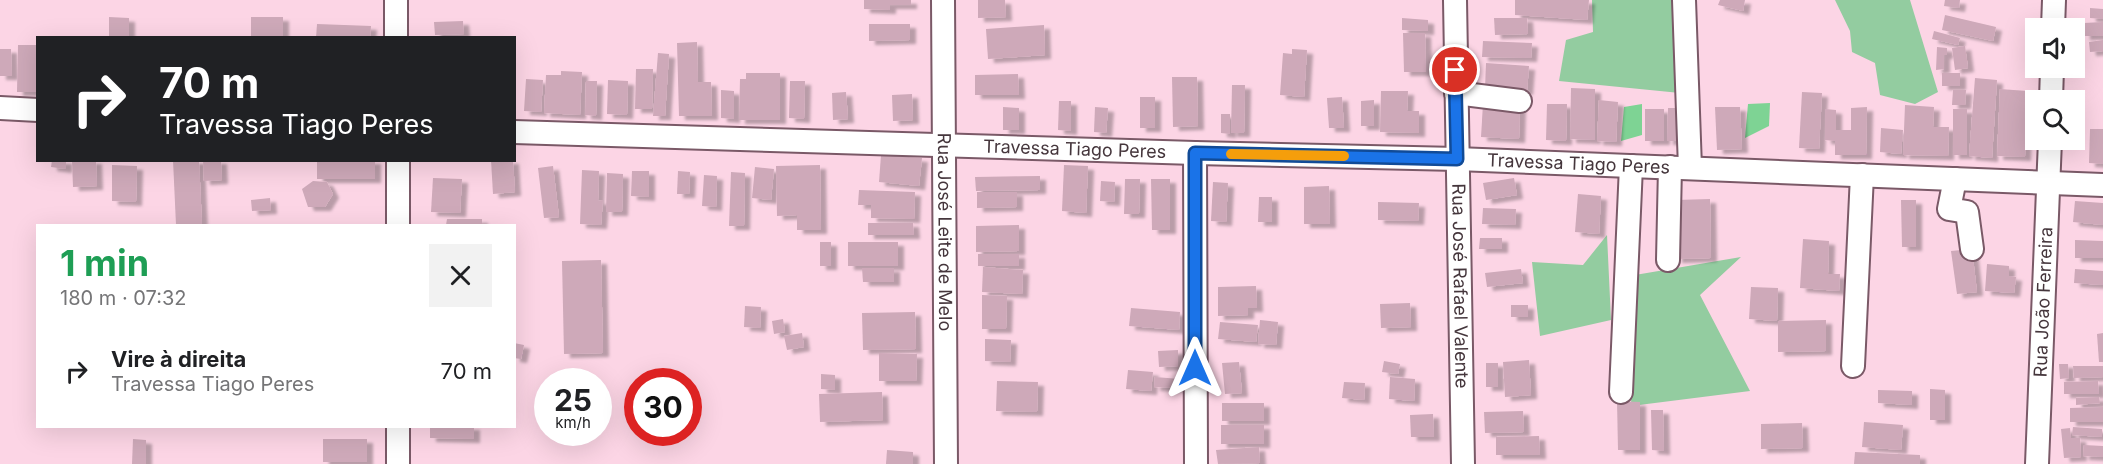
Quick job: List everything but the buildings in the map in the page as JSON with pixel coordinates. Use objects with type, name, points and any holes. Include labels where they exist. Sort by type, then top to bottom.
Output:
[{"type":"street","points":[[396,0],[396,36]]},
{"type":"street","name":"Rua José Leite de Melo","points":[[943,0],[946,464]]},
{"type":"street","name":"Rua José Rafael Valente","points":[[1455,0],[1463,464]]},
{"type":"street","points":[[1668,260],[1680,168],[1684,0]]},
{"type":"street","points":[[2053,18],[2054,0]]},
{"type":"street","points":[[1456,93],[1520,100]]},
{"type":"street","points":[[0,108],[36,110]]},
{"type":"street","name":"Travessa Tiago Peres","points":[[516,132],[1457,159],[2103,185]]},
{"type":"street","name":"Rua João Ferreira","points":[[2037,464],[2050,150]]},
{"type":"street","points":[[1195,153],[1196,464]]},
{"type":"street","points":[[398,162],[398,224]]},
{"type":"street","points":[[1621,392],[1631,166]]},
{"type":"street","points":[[1853,366],[1862,175]]},
{"type":"street","points":[[1955,179],[1949,208],[1967,212],[1972,249]]},
{"type":"street","points":[[398,428],[398,464]]},
{"type":"shaded area","points":[[1592,0],[1672,0],[1680,93],[1559,81],[1566,40],[1593,32]]},
{"type":"shaded area","points":[[1835,0],[1910,0],[1938,92],[1915,104],[1880,95],[1875,63],[1852,52],[1850,31]]},
{"type":"shaded area","points":[[1770,103],[1769,126],[1745,138],[1748,104]]},
{"type":"shaded area","points":[[1642,104],[1642,135],[1621,141],[1624,107]]},
{"type":"shaded area","points":[[1607,235],[1611,320],[1540,336],[1532,262],[1583,265]]},
{"type":"shaded area","points":[[1741,257],[1700,295],[1750,391],[1631,406],[1635,275]]},
{"type":"slow traffic","points":[[1231,154],[1344,156]]},
{"type":"route","points":[[1195,368],[1195,153],[1457,159],[1455,70]]}]
